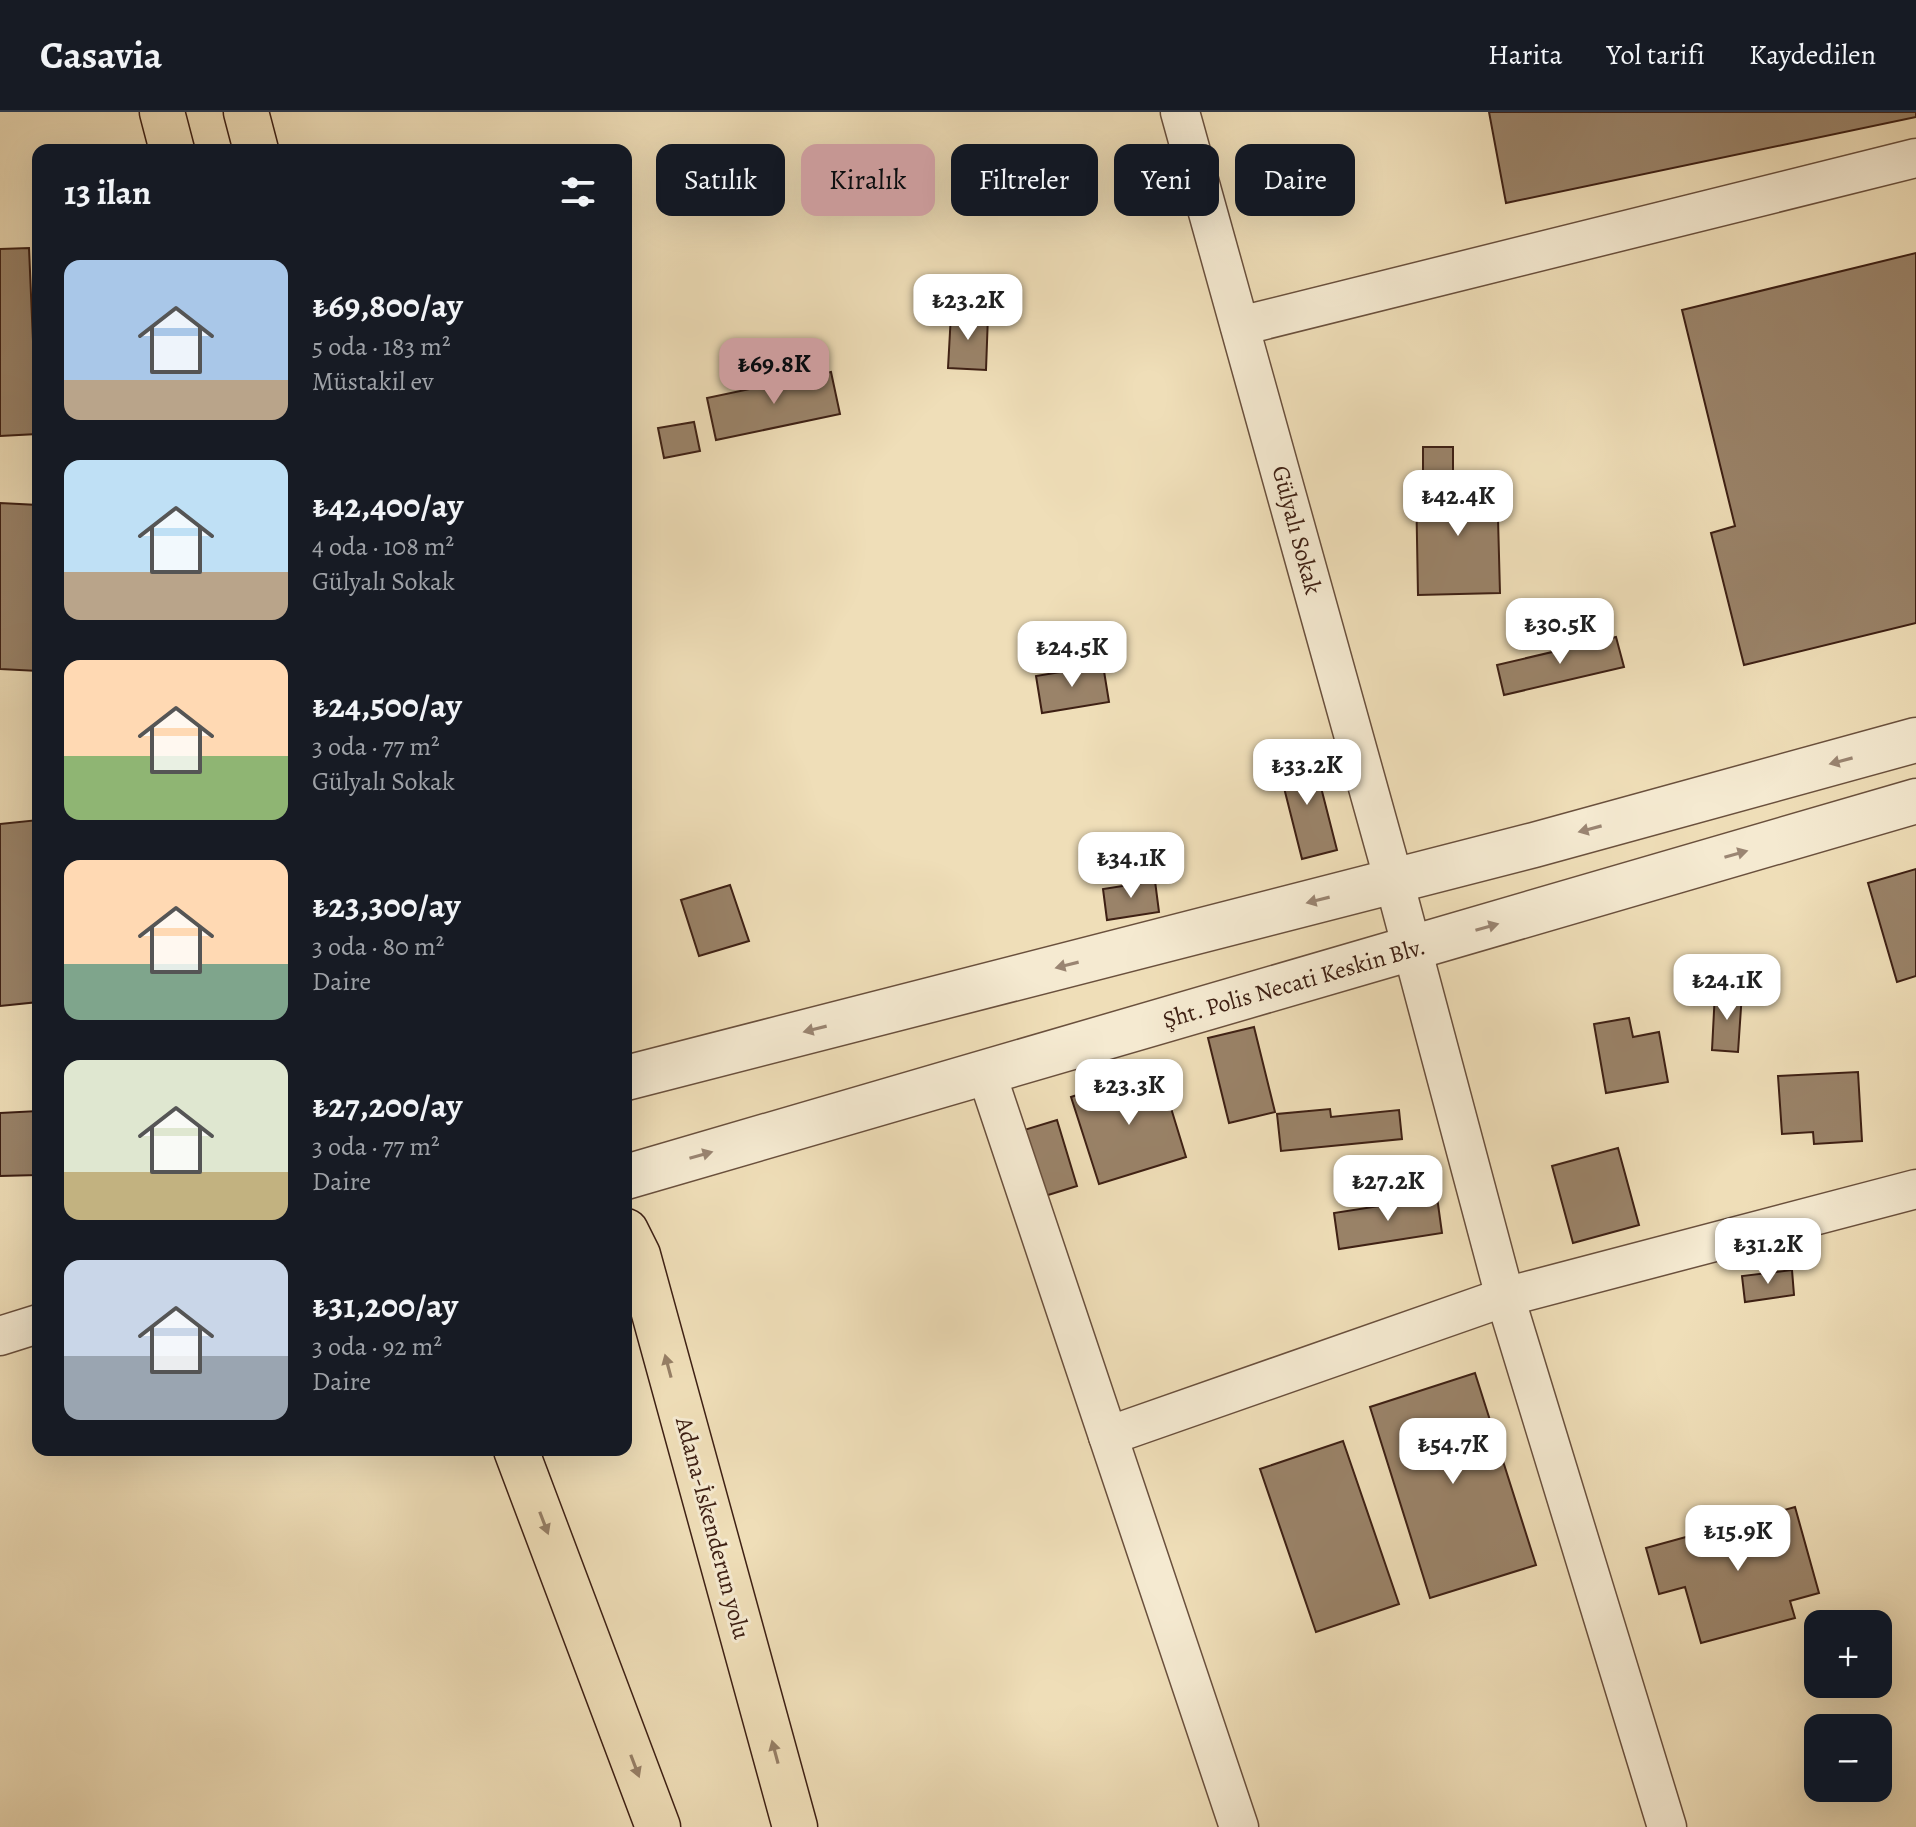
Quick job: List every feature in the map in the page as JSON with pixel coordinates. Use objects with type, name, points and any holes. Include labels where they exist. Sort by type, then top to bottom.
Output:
[{"type":"highway","points":[[162,112],[170,144]]},
{"type":"highway","points":[[246,112],[254,144]]},
{"type":"highway","name":"Adana-İskenderun yolu","points":[[632,1243],[638,1255],[795,1827]]},
{"type":"highway","points":[[518,1456],[658,1827]]},
{"type":"street","name":"Gülyalı Sokak","points":[[1180,112],[1394,881],[1505,1297],[1667,1827]]},
{"type":"street","points":[[1240,326],[1916,158]]},
{"type":"street","points":[[632,1076],[1394,881],[1916,740]]},
{"type":"street","name":"Şht. Polis Necati Keskin Blv.","points":[[632,1175],[1916,801]]},
{"type":"street","points":[[986,1072],[1239,1827]]},
{"type":"street","points":[[1108,1436],[1505,1297],[1915,1192]]},
{"type":"street","points":[[0,1336],[32,1326]]},
{"type":"building","points":[[1489,112],[1916,112],[1916,117],[1506,203]]},
{"type":"building","points":[[29,248],[32,434],[0,436],[0,249]]},
{"type":"building","points":[[1916,253],[1916,623],[1744,665],[1711,533],[1735,526],[1682,310]]},
{"type":"building","points":[[951,314],[988,315],[986,370],[948,368]]},
{"type":"building","points":[[831,372],[840,414],[716,440],[707,398]]},
{"type":"building","points":[[694,422],[700,451],[664,458],[658,428]]},
{"type":"building","points":[[1423,447],[1453,447],[1453,479],[1423,479]]},
{"type":"building","points":[[1497,481],[1500,593],[1418,595],[1416,483]]},
{"type":"building","points":[[0,503],[32,505],[32,671],[0,669]]},
{"type":"building","points":[[1616,637],[1624,667],[1504,695],[1497,665]]},
{"type":"building","points":[[1103,665],[1109,702],[1042,713],[1036,676]]},
{"type":"building","points":[[1313,756],[1337,850],[1302,859],[1278,764]]},
{"type":"building","points":[[32,821],[32,1003],[0,1006],[0,824]]},
{"type":"building","points":[[1916,869],[1916,976],[1897,982],[1868,883]]},
{"type":"building","points":[[1155,881],[1159,912],[1107,920],[1103,889]]},
{"type":"building","points":[[730,885],[749,941],[699,956],[681,900]]},
{"type":"building","points":[[1715,992],[1742,993],[1738,1052],[1712,1050]]},
{"type":"building","points":[[1629,1018],[1633,1037],[1659,1032],[1668,1082],[1606,1093],[1594,1024]]},
{"type":"building","points":[[1254,1027],[1275,1112],[1229,1123],[1208,1038]]},
{"type":"building","points":[[1159,1069],[1186,1157],[1099,1184],[1071,1097]]},
{"type":"building","points":[[1858,1072],[1862,1141],[1814,1144],[1813,1132],[1782,1134],[1778,1076]]},
{"type":"building","points":[[1330,1109],[1331,1117],[1399,1110],[1402,1139],[1281,1151],[1277,1114]]},
{"type":"building","points":[[32,1111],[32,1175],[0,1176],[0,1113]]},
{"type":"building","points":[[1057,1120],[1077,1186],[1032,1200],[1011,1134]]},
{"type":"building","points":[[1618,1148],[1639,1225],[1573,1243],[1552,1166]]},
{"type":"building","points":[[1437,1197],[1442,1233],[1339,1249],[1334,1213]]},
{"type":"building","points":[[1792,1270],[1794,1295],[1745,1302],[1742,1276]]},
{"type":"building","points":[[1475,1373],[1536,1565],[1430,1598],[1370,1407]]},
{"type":"building","points":[[1343,1441],[1399,1604],[1316,1632],[1260,1469]]},
{"type":"building","points":[[1795,1507],[1819,1593],[1790,1601],[1795,1618],[1701,1643],[1685,1587],[1659,1594],[1646,1548]]}]
